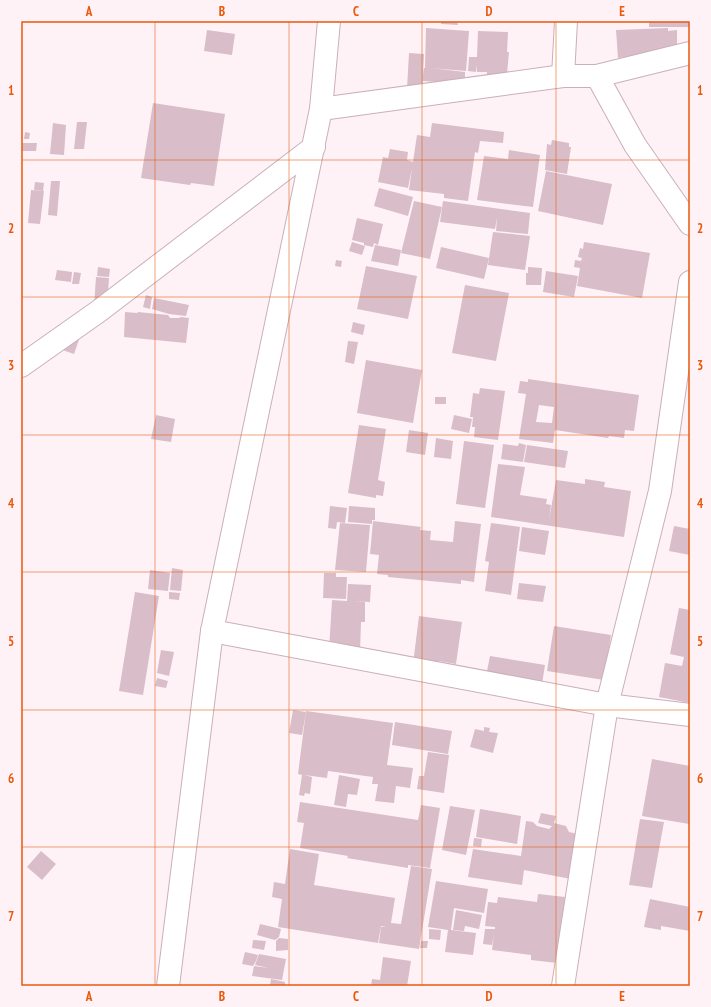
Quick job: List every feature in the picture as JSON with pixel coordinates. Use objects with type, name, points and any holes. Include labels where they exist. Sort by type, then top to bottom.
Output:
[{"type":"street","points":[[168,986],[212,631],[314,147],[321,109],[329,21]]},
{"type":"street","points":[[563,76],[566,21]]},
{"type":"street","points":[[321,109],[563,76],[597,76],[690,53]]},
{"type":"street","points":[[597,76],[635,145],[690,224]]},
{"type":"street","points":[[21,366],[99,311],[314,147]]},
{"type":"street","points":[[564,986],[607,705],[660,491],[690,282]]},
{"type":"street","points":[[212,631],[607,705],[690,715]]},
{"type":"building","points":[[441,21],[457,21],[458,25],[441,24]]},
{"type":"building","points":[[649,21],[690,21],[690,27],[649,27]]},
{"type":"building","points":[[426,28],[469,31],[466,71],[430,68],[465,72],[465,84],[423,81],[422,89],[407,88],[409,53],[424,54],[423,75],[425,68]]},
{"type":"building","points":[[668,28],[668,31],[677,30],[677,51],[618,58],[616,30]]},
{"type":"building","points":[[207,30],[235,34],[232,55],[204,51]]},
{"type":"building","points":[[478,31],[508,32],[507,52],[509,52],[507,74],[496,84],[497,73],[495,83],[486,83],[487,72],[477,72],[477,65],[476,72],[468,71],[469,57],[477,57]]},
{"type":"building","points":[[153,103],[225,114],[214,186],[191,183],[190,185],[141,178]]},
{"type":"building","points":[[77,122],[87,122],[84,149],[74,149]]},
{"type":"building","points":[[53,123],[66,125],[64,155],[50,154]]},
{"type":"building","points":[[432,123],[504,132],[503,143],[480,141],[478,153],[475,152],[468,201],[444,198],[444,194],[409,190],[412,168],[408,188],[378,182],[383,157],[388,158],[390,149],[408,152],[407,160],[413,162],[417,135],[430,137]]},
{"type":"building","points":[[25,132],[30,133],[29,139],[24,139]]},
{"type":"building","points":[[552,140],[569,143],[569,147],[571,147],[567,174],[545,170],[547,144],[551,145]]},
{"type":"building","points":[[21,143],[37,143],[36,151],[21,151]]},
{"type":"building","points":[[509,150],[540,155],[533,207],[477,200],[484,156],[508,159]]},
{"type":"building","points":[[546,171],[612,184],[603,225],[538,211]]},
{"type":"building","points":[[51,181],[60,181],[57,216],[48,215]]},
{"type":"building","points":[[35,182],[44,183],[43,191],[34,190]]},
{"type":"building","points":[[379,188],[413,197],[408,216],[374,206]]},
{"type":"building","points":[[31,190],[44,191],[40,224],[28,223]]},
{"type":"building","points":[[414,201],[442,207],[430,259],[401,253]]},
{"type":"building","points":[[443,201],[530,213],[528,234],[496,231],[497,218],[495,229],[440,222]]},
{"type":"building","points":[[357,218],[383,224],[378,245],[374,243],[373,247],[352,240]]},
{"type":"building","points":[[493,232],[530,236],[525,270],[488,265]]},
{"type":"building","points":[[352,242],[365,246],[362,255],[349,251]]},
{"type":"building","points":[[584,242],[650,253],[642,298],[577,286],[580,268],[574,267],[575,260],[581,261],[582,258],[578,257],[580,248],[583,249]]},
{"type":"building","points":[[375,245],[401,250],[398,266],[371,261]]},
{"type":"building","points":[[441,247],[489,258],[484,279],[436,268]]},
{"type":"building","points":[[336,260],[342,261],[341,267],[335,266]]},
{"type":"building","points":[[366,266],[417,276],[408,319],[357,309]]},
{"type":"building","points":[[98,267],[110,269],[109,277],[97,276]]},
{"type":"building","points":[[528,267],[542,268],[541,285],[526,285],[526,273],[528,273]]},
{"type":"building","points":[[57,270],[72,272],[71,282],[55,280]]},
{"type":"building","points":[[546,271],[578,276],[574,297],[543,292]]},
{"type":"building","points":[[74,272],[81,273],[79,284],[72,284]]},
{"type":"building","points":[[96,277],[109,278],[107,308],[94,307]]},
{"type":"building","points":[[465,285],[509,293],[496,361],[452,353]]},
{"type":"building","points":[[146,295],[152,297],[150,309],[143,307]]},
{"type":"building","points":[[154,298],[189,305],[186,316],[169,314],[152,309]]},
{"type":"building","points":[[125,312],[168,315],[170,318],[189,318],[186,343],[124,337]]},
{"type":"building","points":[[353,322],[365,325],[363,335],[351,332]]},
{"type":"building","points":[[58,325],[81,334],[74,354],[51,346]]},
{"type":"building","points":[[348,341],[358,342],[354,364],[345,362]]},
{"type":"building","points":[[366,360],[422,370],[413,423],[357,413]]},
{"type":"building","points":[[528,379],[639,395],[634,431],[625,430],[624,438],[609,436],[608,438],[555,430],[553,443],[519,439],[526,394],[518,393],[520,381],[528,382]],"holes":[[[539,405],[554,407],[552,423],[536,422]]]},
{"type":"building","points":[[480,388],[505,391],[498,440],[474,437],[475,427],[472,427],[473,417],[470,417],[473,393],[479,394]]},
{"type":"building","points":[[435,397],[446,397],[446,404],[435,404]]},
{"type":"building","points":[[156,415],[175,419],[171,442],[151,439]]},
{"type":"building","points":[[454,415],[472,419],[469,433],[451,429]]},
{"type":"building","points":[[359,425],[386,429],[378,480],[385,482],[383,496],[376,495],[376,498],[348,493]]},
{"type":"building","points":[[409,430],[428,433],[425,455],[406,452]]},
{"type":"building","points":[[436,438],[453,441],[451,459],[434,457]]},
{"type":"building","points":[[464,441],[494,445],[485,508],[456,504]]},
{"type":"building","points":[[519,443],[526,445],[523,462],[501,459],[503,444],[518,446]]},
{"type":"building","points":[[527,445],[568,451],[565,468],[524,462]]},
{"type":"building","points":[[498,464],[525,467],[520,495],[547,499],[546,504],[551,505],[549,520],[556,480],[585,484],[585,479],[605,482],[604,487],[631,491],[624,537],[491,517]]},
{"type":"building","points":[[330,506],[347,508],[345,523],[337,522],[336,529],[328,528]]},
{"type":"building","points":[[349,506],[375,508],[375,520],[372,520],[372,524],[348,522]]},
{"type":"building","points":[[373,521],[421,527],[420,530],[431,531],[430,540],[453,542],[455,521],[481,524],[474,582],[461,580],[461,584],[388,577],[388,575],[377,574],[379,555],[370,554]]},
{"type":"building","points":[[340,523],[370,525],[366,572],[335,570]]},
{"type":"building","points":[[491,523],[520,527],[511,595],[485,591],[489,562],[485,561]]},
{"type":"building","points":[[674,526],[690,529],[690,555],[669,551]]},
{"type":"building","points":[[522,527],[549,531],[545,555],[519,551]]},
{"type":"building","points":[[172,568],[183,570],[181,591],[170,590]]},
{"type":"building","points":[[150,570],[170,573],[168,591],[148,589]]},
{"type":"building","points":[[324,573],[336,573],[336,577],[347,577],[346,599],[323,598]]},
{"type":"building","points":[[519,583],[546,586],[543,602],[517,599]]},
{"type":"building","points":[[348,584],[371,585],[370,602],[352,601],[365,602],[365,622],[361,622],[360,653],[329,651],[332,600],[347,601]]},
{"type":"building","points":[[135,592],[159,596],[143,695],[119,691]]},
{"type":"building","points":[[169,592],[180,593],[179,600],[169,599]]},
{"type":"building","points":[[679,608],[690,610],[690,703],[659,697],[665,663],[682,666],[684,657],[670,654]]},
{"type":"building","points":[[419,616],[462,622],[456,664],[439,661],[438,667],[413,664]]},
{"type":"building","points":[[554,626],[611,635],[604,680],[547,671]]},
{"type":"building","points":[[161,650],[174,652],[169,676],[157,673]]},
{"type":"building","points":[[490,656],[545,665],[542,684],[486,676]]},
{"type":"building","points":[[157,678],[168,681],[166,688],[155,686]]},
{"type":"building","points":[[293,710],[306,712],[302,735],[289,733]]},
{"type":"building","points":[[306,711],[393,723],[387,765],[413,768],[410,788],[396,786],[394,803],[375,801],[378,784],[372,784],[373,777],[328,771],[327,778],[304,775],[312,777],[310,794],[305,793],[304,796],[299,795],[302,775],[298,774]]},
{"type":"building","points":[[395,722],[452,731],[448,754],[392,745]]},
{"type":"building","points":[[484,727],[490,728],[489,732],[498,733],[493,753],[470,747],[475,729],[484,731]]},
{"type":"building","points":[[428,752],[449,755],[444,793],[417,789],[419,776],[424,776]]},
{"type":"building","points":[[652,759],[690,766],[689,824],[642,816]]},
{"type":"building","points":[[339,775],[360,779],[357,795],[348,794],[346,807],[334,805]]},
{"type":"building","points":[[300,802],[418,820],[421,805],[440,808],[430,868],[408,865],[408,868],[347,858],[348,856],[300,848],[304,823],[297,822]]},
{"type":"building","points":[[450,806],[475,810],[466,855],[442,850]]},
{"type":"building","points":[[480,809],[521,816],[517,844],[476,837]]},
{"type":"building","points":[[541,813],[556,816],[554,823],[566,826],[569,832],[583,835],[576,880],[524,870],[522,885],[468,877],[473,849],[521,856],[526,821],[533,822],[537,826],[549,829],[552,826],[538,823]]},
{"type":"building","points":[[640,819],[664,822],[652,888],[629,885]]},
{"type":"building","points":[[474,838],[482,839],[481,847],[473,846]]},
{"type":"building","points":[[290,849],[319,854],[314,885],[395,898],[391,923],[401,924],[411,866],[432,869],[419,949],[379,943],[381,927],[386,927],[381,926],[378,943],[278,927],[282,899],[272,897],[274,882],[285,884]]},
{"type":"building","points":[[41,851],[56,864],[42,880],[27,867]]},
{"type":"building","points":[[436,881],[488,889],[484,913],[454,908],[451,930],[476,933],[473,955],[445,952],[448,930],[428,927]]},
{"type":"building","points":[[538,894],[565,897],[557,963],[531,960],[531,955],[492,950],[494,934],[492,945],[483,944],[485,929],[495,929],[495,927],[485,926],[488,902],[497,903],[498,897],[537,902]]},
{"type":"building","points":[[650,899],[690,907],[690,931],[661,926],[661,930],[644,927]]},
{"type":"building","points":[[456,910],[482,915],[479,929],[465,926],[464,931],[453,930]]},
{"type":"building","points":[[260,924],[281,929],[279,937],[275,940],[257,935]]},
{"type":"building","points":[[429,929],[441,930],[440,940],[429,939]]},
{"type":"building","points":[[279,938],[288,939],[288,950],[276,951],[276,941]]},
{"type":"building","points":[[253,940],[266,941],[264,950],[252,948]]},
{"type":"building","points":[[421,941],[428,941],[427,948],[420,948]]},
{"type":"building","points":[[245,952],[258,955],[253,966],[242,964]]},
{"type":"building","points":[[259,954],[286,959],[282,980],[252,976],[254,966],[269,968],[255,965]]},
{"type":"building","points":[[383,957],[411,961],[407,986],[371,986],[372,979],[380,980]]},
{"type":"building","points":[[271,979],[285,982],[285,986],[270,986]]}]
